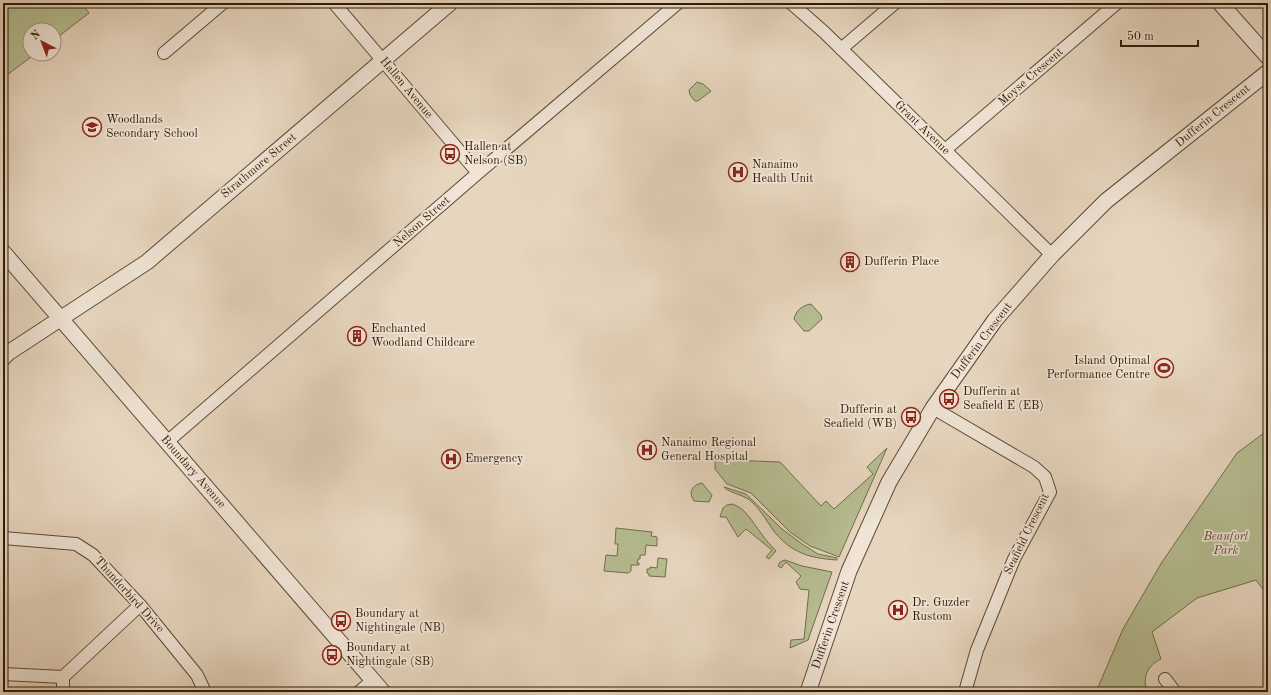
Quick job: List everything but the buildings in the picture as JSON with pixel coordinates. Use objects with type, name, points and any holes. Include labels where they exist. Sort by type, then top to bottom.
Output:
[{"type":"street","points":[[164,53],[223,3]]},
{"type":"street","name":"Hallen Avenue","points":[[334,3],[478,173]]},
{"type":"street","name":"Strathmore Street","points":[[3,358],[148,262],[450,3]]},
{"type":"street","name":"Nelson Street","points":[[167,442],[478,173],[678,3]]},
{"type":"street","name":"Grant Avenue","points":[[791,3],[841,49],[1052,255]]},
{"type":"street","points":[[841,49],[895,3]]},
{"type":"street","name":"Moyse Crescent","points":[[945,150],[1117,3]]},
{"type":"street","points":[[1220,3],[1268,57]]},
{"type":"street","name":"Dufferin Crescent","points":[[808,692],[849,571],[888,482],[933,408],[995,320],[1052,255],[1106,201],[1268,72]]},
{"type":"street","name":"Boundary Avenue","points":[[3,252],[384,692]]},
{"type":"street","name":"Seafield Crescent","points":[[933,408],[1034,467],[1045,477],[1050,492],[1014,559],[977,650],[965,692]]},
{"type":"street","name":"Thunderbird Drive","points":[[3,538],[76,544],[93,555],[140,605],[197,675],[204,692]]},
{"type":"street","points":[[3,674],[63,677],[140,605]]},
{"type":"street","points":[[63,677],[63,692]]},
{"type":"street","points":[[1165,679],[1175,692]]},
{"type":"street","points":[[359,692],[373,680]]},
{"type":"green space","points":[[3,3],[81,3],[89,13],[62,34],[62,22],[22,22],[22,62],[24,62],[3,78]]},
{"type":"green space","points":[[697,82],[703,84],[711,91],[698,101],[695,101],[690,95],[689,90]]},
{"type":"green space","points":[[811,304],[821,315],[822,319],[809,331],[804,331],[794,319],[800,308]]},
{"type":"green space","name":"Beaufort Park","points":[[1268,430],[1268,596],[1256,580],[1197,598],[1152,632],[1161,659],[1152,665],[1147,672],[1145,682],[1148,692],[1096,692],[1123,629],[1162,562],[1237,453]]},
{"type":"green space","points":[[887,448],[839,557],[810,546],[790,532],[751,493],[727,484],[715,469],[715,458],[718,454],[727,453],[727,460],[780,462],[821,506],[826,501],[834,509],[873,474],[867,467]]},
{"type":"green space","points":[[702,483],[712,495],[709,502],[694,501],[692,498],[691,492],[693,487]]},
{"type":"green space","points":[[724,487],[746,494],[782,529],[802,544],[818,554],[837,558],[837,560],[809,556],[794,549],[780,538],[759,509],[750,500],[727,490]]},
{"type":"green space","points":[[732,504],[745,512],[764,538],[776,551],[769,559],[766,557],[772,550],[746,529],[738,537],[726,517],[720,517],[723,508]]},
{"type":"green space","points":[[616,528],[652,532],[651,536],[657,537],[657,546],[646,545],[645,555],[640,555],[640,559],[638,559],[637,563],[639,563],[639,565],[631,565],[631,571],[628,573],[604,571],[606,555],[617,556],[618,544],[615,544]]},
{"type":"green space","points":[[658,558],[667,559],[665,577],[649,576],[647,573],[647,569],[650,569],[650,567],[657,568]]},
{"type":"green space","points":[[785,560],[802,566],[832,572],[808,640],[790,648],[791,640],[804,639],[809,590],[800,589],[796,582],[801,576],[786,562],[781,568],[778,566],[780,562]]},
{"type":"place","name":"Woodlands Secondary School","points":[[92,127]]},
{"type":"place","name":"Hallen at Nelson (SB)","points":[[450,154]]},
{"type":"place","name":"Nanaimo Health Unit","points":[[738,172]]},
{"type":"place","name":"Dufferin Place","points":[[850,262]]},
{"type":"place","name":"Enchanted Woodland Childcare","points":[[357,336]]},
{"type":"place","name":"Island Optimal Performance Centre","points":[[1164,368]]},
{"type":"place","name":"Dufferin at Seafield E (EB)","points":[[949,399]]},
{"type":"place","name":"Dufferin at Seafield (WB)","points":[[911,417]]},
{"type":"place","name":"Nanaimo Regional General Hospital","points":[[647,450]]},
{"type":"place","name":"Emergency","points":[[451,459]]},
{"type":"place","name":"Dr. Guzder Rustom","points":[[898,610]]},
{"type":"place","name":"Boundary at Nightingale (NB)","points":[[341,621]]},
{"type":"place","name":"Boundary at Nightingale (SB)","points":[[332,655]]}]
